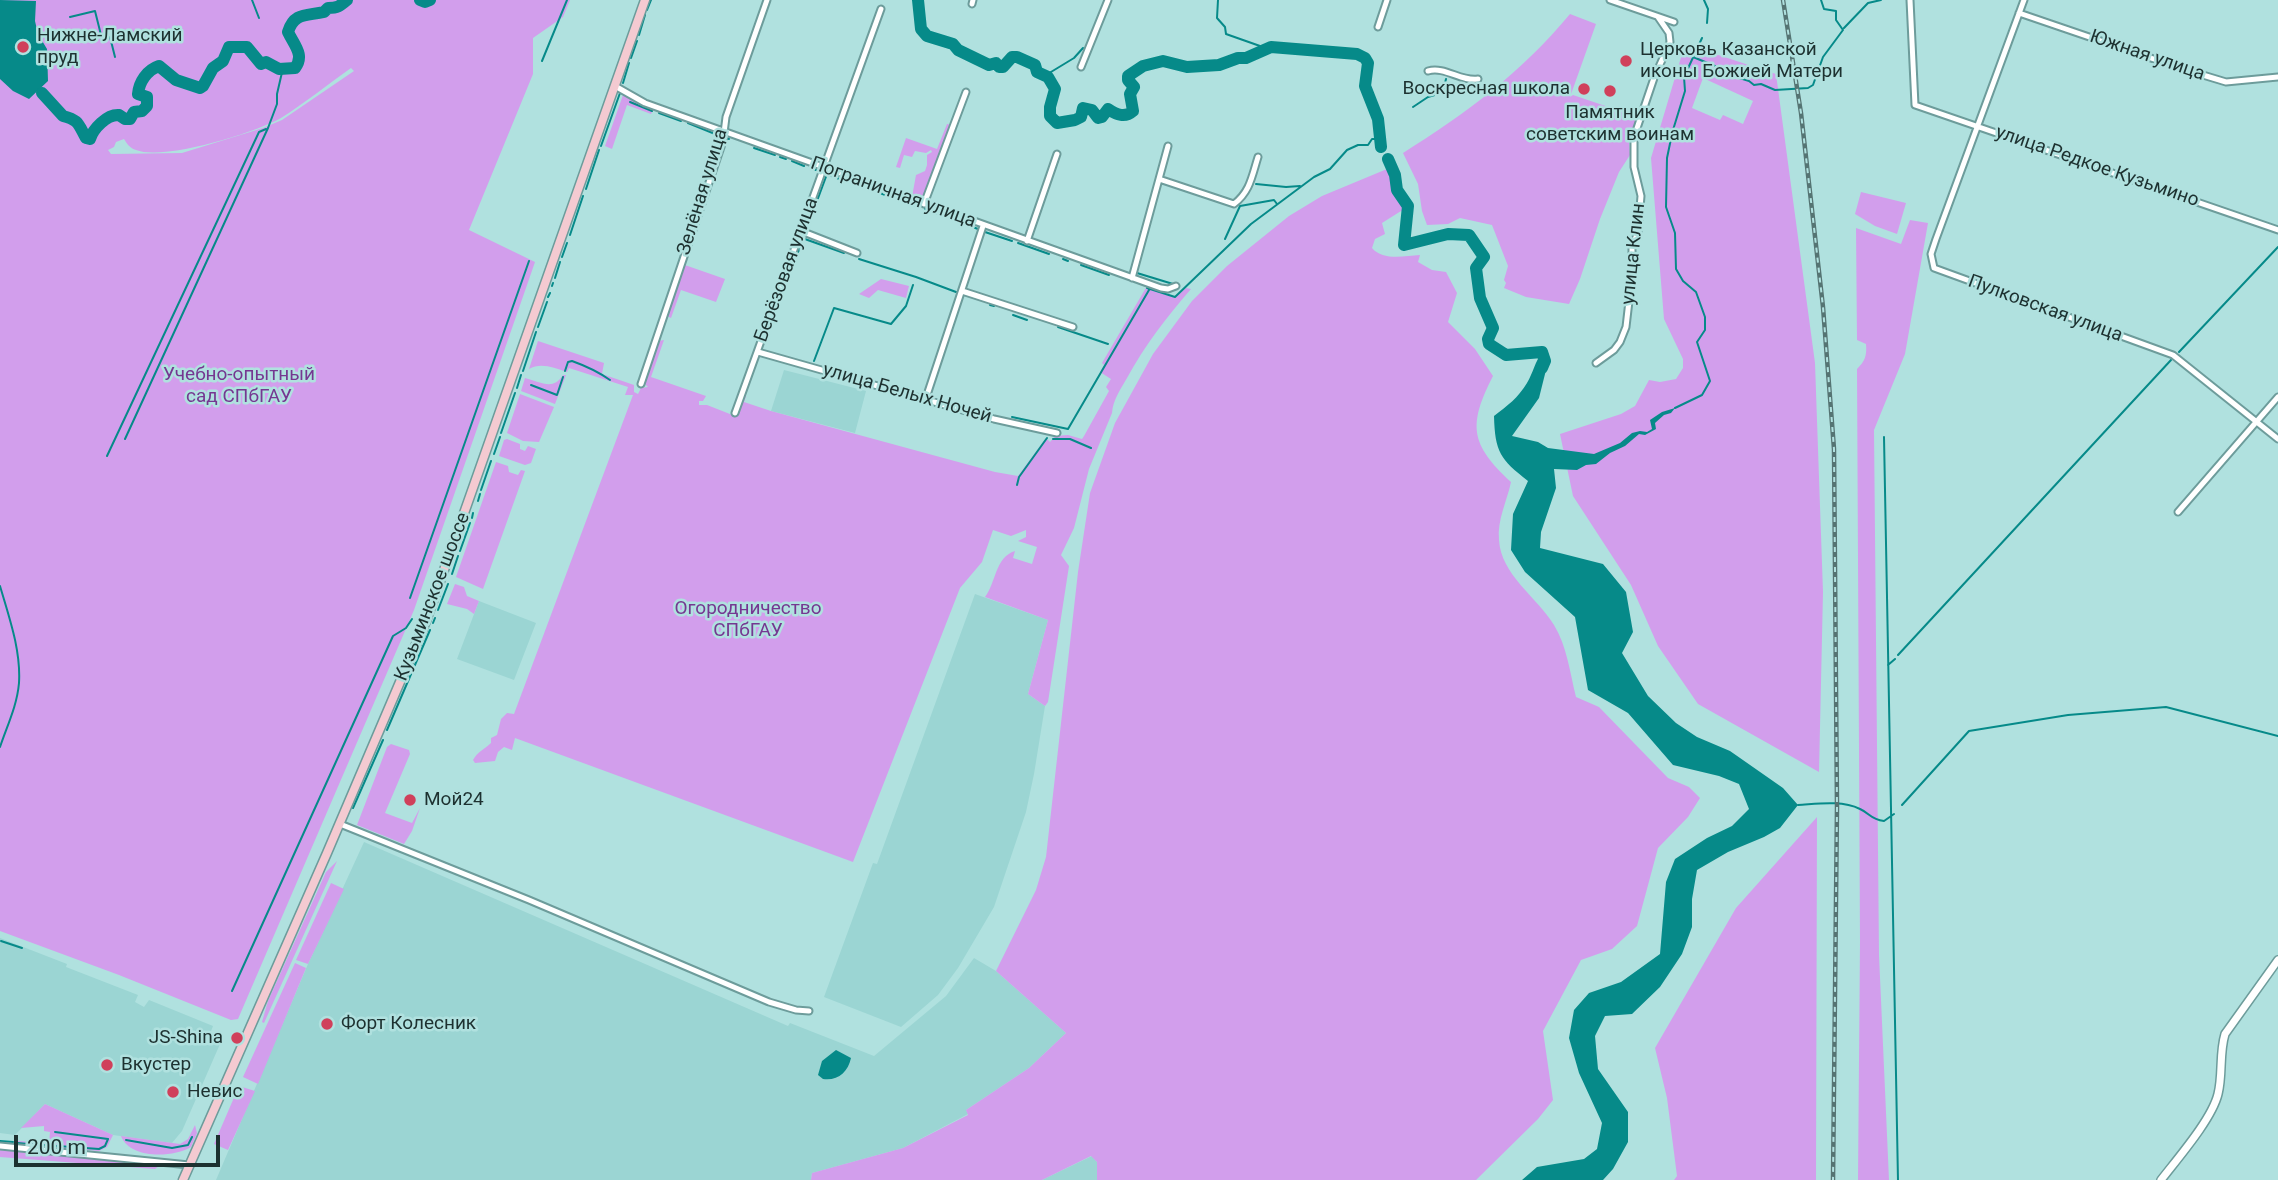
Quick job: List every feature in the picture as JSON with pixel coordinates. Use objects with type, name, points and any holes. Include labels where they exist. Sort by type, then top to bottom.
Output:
[{"type":"main road","name":"Кузьминское шоссе","points":[[183,1180],[340,824],[443,576],[645,0]]},
{"type":"street","name":"Зелёная улица","points":[[641,384],[766,0]]},
{"type":"street","points":[[1081,67],[1108,0]]},
{"type":"street","points":[[1377,27],[1387,0]]},
{"type":"street","points":[[1610,0],[1674,22]]},
{"type":"street","name":"улица Редкое Кузьмино","points":[[1910,0],[1915,105],[2278,230]]},
{"type":"street","points":[[1976,125],[2024,0]]},
{"type":"street","name":"Берёзовая улица","points":[[735,413],[881,9]]},
{"type":"street","name":"Южная улица","points":[[2019,13],[2226,82],[2278,77]]},
{"type":"street","name":"улица Клин","points":[[1596,363],[1609,355],[1620,342],[1626,327],[1632,249],[1638,231],[1641,196],[1634,167],[1634,136],[1670,42],[1669,33],[1658,16]]},
{"type":"street","points":[[1428,71],[1435,69],[1469,80],[1478,79]]},
{"type":"street","name":"Пограничная улица","points":[[615,86],[645,103],[983,226],[1161,288],[1175,286]]},
{"type":"street","points":[[925,205],[966,92]]},
{"type":"street","name":"Пулковская улица","points":[[1976,125],[1931,254],[1934,268],[2173,355],[2278,439]]},
{"type":"street","points":[[1132,278],[1168,146]]},
{"type":"street","points":[[1027,241],[1057,153]]},
{"type":"street","points":[[1159,179],[1234,204],[1250,187],[1258,157]]},
{"type":"street","points":[[926,398],[983,226]]},
{"type":"street","points":[[801,231],[857,253]]},
{"type":"street","points":[[962,291],[1073,327]]},
{"type":"street","name":"улица Белых Ночей","points":[[758,352],[994,419],[1057,433]]},
{"type":"street","points":[[2178,512],[2278,397]]},
{"type":"street","points":[[340,824],[529,900],[769,1002],[809,1011]]},
{"type":"street","points":[[2161,1180],[2214,1107],[2219,1091],[2219,1062],[2225,1034],[2278,960]]},
{"type":"street","points":[[0,1146],[189,1165]]},
{"type":"shaded area","name":"Нижне-Ламский пруд","points":[[0,0],[36,1],[35,21],[38,34],[47,49],[48,81],[29,99],[13,91],[0,79]]},
{"type":"shaded area","points":[[1542,352],[1549,358],[1539,398],[1512,436],[1538,442],[1548,448],[1594,454],[1620,443],[1632,433],[1647,432],[1652,429],[1650,420],[1675,408],[1655,423],[1656,429],[1645,435],[1639,434],[1596,464],[1577,470],[1554,469],[1556,488],[1541,532],[1540,548],[1603,564],[1626,592],[1633,632],[1622,653],[1648,696],[1676,723],[1697,737],[1730,751],[1783,788],[1798,805],[1780,828],[1697,870],[1692,899],[1692,927],[1682,954],[1660,987],[1632,1014],[1605,1016],[1595,1036],[1598,1069],[1628,1112],[1628,1142],[1613,1169],[1603,1180],[1522,1180],[1537,1167],[1584,1159],[1597,1149],[1602,1123],[1579,1073],[1569,1038],[1574,1010],[1589,993],[1621,982],[1660,954],[1666,882],[1675,859],[1707,838],[1732,826],[1749,809],[1739,784],[1719,776],[1673,765],[1628,713],[1588,690],[1575,617],[1525,572],[1511,550],[1513,514],[1528,481],[1511,467],[1501,454],[1494,416],[1524,388]]},
{"type":"shaded area","points":[[784,370],[866,391],[855,433],[771,411]]},
{"type":"shaded area","points":[[975,594],[1048,620],[1028,694],[1045,706],[1034,774],[1026,812],[994,907],[958,968],[938,995],[901,1027],[824,997],[873,863],[877,864]]},
{"type":"shaded area","points":[[479,601],[536,623],[514,680],[457,659]]},
{"type":"shaded area","points":[[364,842],[788,1026],[790,1023],[874,1056],[946,996],[974,958],[996,971],[1066,1033],[1029,1068],[966,1110],[968,1114],[903,1148],[812,1173],[811,1180],[216,1180],[308,964]]},
{"type":"shaded area","points":[[0,938],[138,995],[135,1002],[144,1007],[149,1000],[213,1026],[208,1039],[220,1044],[182,1131],[172,1143],[113,1135],[45,1104],[15,1135],[0,1133]]},
{"type":"shaded area","points":[[836,1050],[851,1058],[850,1063],[838,1077],[823,1079],[818,1075],[822,1061]]},
{"type":"shaded area","points":[[1092,1156],[1097,1162],[1097,1180],[1042,1180]]},
{"type":"green space","name":"Учебно-опытный сад СПбГАУ","points":[[0,0],[570,0],[563,17],[533,38],[533,74],[469,230],[535,262],[414,610],[238,1019],[231,1020],[0,931]],"holes":[[[351,68],[354,71],[282,120],[263,128],[234,137],[281,118]],[[124,139],[134,149],[166,152],[228,139],[182,153],[111,154],[108,150]]]},
{"type":"green space","points":[[1570,14],[1596,24],[1570,97],[1573,95],[1635,116],[1636,122],[1629,142],[1630,155],[1619,172],[1569,304],[1526,297],[1504,288],[1508,266],[1492,225],[1460,218],[1448,224],[1427,225],[1418,184],[1403,153],[1450,122],[1513,73]]},
{"type":"green space","points":[[1685,44],[1776,74],[1815,363],[1823,592],[1819,772],[1698,704],[1658,646],[1631,585],[1573,496],[1560,434],[1621,414],[1635,406],[1649,380],[1660,382],[1676,379],[1683,368],[1683,359],[1664,319],[1651,158]],"holes":[[[1703,78],[1753,101],[1743,124],[1723,115],[1720,120],[1692,108]]]},
{"type":"green space","points":[[623,95],[653,110],[651,114],[627,105],[612,149],[605,146]]},
{"type":"green space","points":[[947,124],[952,125],[924,197],[912,197],[916,175],[925,171],[927,155],[932,152],[915,151],[912,157],[904,155],[900,168],[896,167],[906,138],[937,149]]},
{"type":"green space","points":[[1387,169],[1406,215],[1401,211],[1382,223],[1385,234],[1375,239],[1372,248],[1388,256],[1420,255],[1418,262],[1432,270],[1446,272],[1457,293],[1448,322],[1475,349],[1493,376],[1480,408],[1477,433],[1487,456],[1511,482],[1499,533],[1501,553],[1506,564],[1554,625],[1568,660],[1576,697],[1599,707],[1668,778],[1689,787],[1700,798],[1688,817],[1658,848],[1637,926],[1612,949],[1581,960],[1543,1031],[1553,1100],[1538,1119],[1476,1180],[1097,1180],[1097,1162],[1091,1156],[1042,1180],[811,1180],[812,1173],[903,1148],[968,1115],[966,1110],[1029,1068],[1066,1033],[996,971],[1036,890],[1046,857],[1078,572],[1090,493],[1115,423],[1153,354],[1192,301],[1227,266],[1289,216],[1322,196]]},
{"type":"green space","points":[[1861,192],[1906,203],[1897,234],[1875,226],[1855,214]]},
{"type":"green space","points":[[1910,220],[1928,223],[1905,354],[1874,430],[1879,955],[1889,1180],[1858,1180],[1860,942],[1857,369],[1865,358],[1866,344],[1857,340],[1856,228],[1901,244]]},
{"type":"green space","points":[[682,264],[725,279],[716,302],[681,290],[671,318],[667,316]]},
{"type":"green space","points":[[881,279],[909,286],[906,298],[878,290],[869,298],[859,294]]},
{"type":"green space","name":"Огородничество СПбГАУ","points":[[1147,286],[1175,298],[1186,288],[1191,289],[1149,343],[1119,391],[1089,469],[1074,528],[1061,555],[1069,566],[1048,702],[1045,706],[1028,694],[1048,620],[985,597],[1000,564],[1008,554],[1015,551],[1013,558],[1032,564],[1037,547],[1018,541],[1026,537],[1026,530],[1011,536],[993,530],[982,562],[960,588],[853,862],[515,738],[512,750],[504,747],[498,752],[495,761],[475,763],[475,757],[491,743],[491,738],[497,735],[501,719],[507,713],[514,714],[633,395],[625,395],[628,387],[569,368],[567,372],[543,366],[529,369],[538,341],[604,363],[602,374],[634,385],[634,392],[638,394],[641,388],[648,387],[644,383],[659,341],[664,340],[651,377],[706,396],[703,401],[699,401],[699,405],[707,405],[735,416],[746,396],[744,402],[771,411],[1018,476],[1046,438],[1050,442],[1055,436],[1068,435],[1082,439],[1109,391],[1106,387],[1111,379],[1100,372],[1104,365],[1102,363]]},
{"type":"green space","points":[[566,375],[555,404],[521,391],[525,378],[551,384]]},
{"type":"green space","points":[[520,394],[554,407],[539,442],[523,441],[507,433]]},
{"type":"green space","points":[[504,440],[520,444],[520,449],[525,451],[528,446],[536,449],[531,463],[525,465],[499,456]]},
{"type":"green space","points":[[496,462],[508,466],[509,472],[518,475],[521,470],[525,471],[483,589],[456,577]]},
{"type":"green space","points":[[455,584],[464,587],[467,596],[479,601],[474,614],[467,609],[447,604]]},
{"type":"green space","points":[[391,744],[409,750],[410,754],[385,813],[412,823],[420,808],[404,844],[357,825],[387,747]]},
{"type":"green space","points":[[1817,817],[1816,1180],[1674,1180],[1677,1176],[1667,1098],[1655,1048],[1736,908]]},
{"type":"green space","points":[[337,861],[264,1023],[262,1022],[268,1001],[326,872]]},
{"type":"green space","points":[[331,883],[344,889],[308,964],[296,960]]},
{"type":"green space","points":[[295,963],[306,968],[258,1084],[243,1077]]},
{"type":"green space","points":[[239,1086],[255,1091],[228,1150],[214,1144]]},
{"type":"green space","points":[[45,1104],[113,1135],[107,1147],[99,1151],[17,1144],[18,1141],[49,1143],[50,1132],[44,1131],[44,1126],[21,1128]]},
{"type":"green space","points":[[195,1125],[197,1133],[191,1147],[173,1153],[142,1152],[126,1144],[121,1136],[180,1144],[188,1139]]},
{"type":"green space","points":[[0,1150],[159,1166],[155,1169],[0,1157]]},
{"type":"waterway","points":[[252,0],[259,18]]},
{"type":"waterway","points":[[42,93],[63,116],[75,121],[86,138],[90,139],[105,120],[114,115],[130,119],[134,112],[142,111],[147,106],[147,97],[138,94],[139,90],[147,73],[159,66],[176,80],[200,88],[213,68],[223,61],[229,47],[247,47],[261,64],[266,62],[279,69],[295,68],[299,54],[288,32],[294,21],[302,16],[324,12],[347,0]]},
{"type":"waterway","points":[[420,0],[430,0]]},
{"type":"waterway","points":[[542,61],[567,0]]},
{"type":"waterway","points":[[647,10],[651,0]]},
{"type":"waterway","points":[[918,0],[921,29],[927,36],[953,44],[958,50],[989,65],[996,63],[1003,67],[1012,57],[1035,65],[1037,72],[1048,77],[1055,89],[1050,116],[1057,123],[1081,117],[1083,108],[1092,110],[1098,118],[1108,109],[1121,115],[1130,113],[1133,111],[1130,94],[1134,87],[1128,76],[1143,66],[1163,61],[1187,67],[1219,65],[1246,58],[1271,47],[1357,54],[1368,63],[1365,86],[1378,119],[1381,147]]},
{"type":"waterway","points":[[1218,0],[1217,18],[1225,27],[1226,34],[1271,47]]},
{"type":"waterway","points":[[1704,0],[1708,9],[1707,23]]},
{"type":"waterway","points":[[1693,57],[1754,85],[1761,84],[1775,90],[1808,88],[1813,85],[1823,57],[1843,30],[1836,20],[1836,11],[1824,9],[1821,0]]},
{"type":"waterway","points":[[1844,28],[1868,3],[1881,0]]},
{"type":"waterway","points":[[70,17],[95,11],[102,39],[110,37],[115,57]]},
{"type":"waterway","points":[[639,35],[645,15]]},
{"type":"waterway","points":[[1673,130],[1685,91],[1684,77],[1702,38]]},
{"type":"waterway","points":[[631,58],[637,41]]},
{"type":"waterway","points":[[1046,75],[1074,58],[1083,48]]},
{"type":"waterway","points":[[623,83],[629,63]]},
{"type":"waterway","points":[[125,439],[268,128],[277,104],[283,68]]},
{"type":"waterway","points":[[1443,91],[1446,79]]},
{"type":"waterway","points":[[1413,107],[1428,97],[1471,84]]},
{"type":"waterway","points":[[601,146],[620,93]]},
{"type":"waterway","points":[[630,102],[652,111]]},
{"type":"waterway","points":[[659,113],[681,121]]},
{"type":"waterway","points":[[688,123],[720,136]]},
{"type":"waterway","points":[[107,456],[259,132],[266,129]]},
{"type":"waterway","points":[[1672,134],[1667,158],[1666,207],[1675,233],[1676,269],[1683,281],[1696,292],[1705,317],[1705,330],[1697,342],[1710,381],[1702,395],[1675,408]]},
{"type":"waterway","points":[[1147,288],[1175,297],[1251,224],[1314,177],[1330,169],[1347,150],[1358,145],[1368,145],[1372,139],[1379,139]]},
{"type":"waterway","points":[[754,148],[775,155]]},
{"type":"waterway","points":[[586,189],[599,150]]},
{"type":"waterway","points":[[780,157],[786,159]]},
{"type":"waterway","points":[[1388,159],[1395,175],[1397,190],[1408,206],[1404,245],[1448,234],[1469,235],[1484,257],[1476,268],[1480,298],[1493,328],[1488,339],[1489,344],[1506,355],[1542,352],[1545,361],[1542,368]]},
{"type":"waterway","points":[[792,161],[804,166]]},
{"type":"waterway","points":[[810,168],[816,170]]},
{"type":"waterway","points":[[807,228],[827,174]]},
{"type":"waterway","points":[[829,175],[842,180]]},
{"type":"waterway","points":[[851,183],[871,190]]},
{"type":"waterway","points":[[1256,184],[1300,186]]},
{"type":"waterway","points":[[877,192],[888,196]]},
{"type":"waterway","points":[[570,235],[583,196]]},
{"type":"waterway","points":[[893,198],[918,207]]},
{"type":"waterway","points":[[1225,239],[1240,206],[1274,200],[1277,204]]},
{"type":"waterway","points":[[925,209],[944,216]]},
{"type":"waterway","points":[[950,218],[955,220]]},
{"type":"waterway","points":[[962,223],[978,229]]},
{"type":"waterway","points":[[985,232],[1012,241]]},
{"type":"waterway","points":[[802,238],[844,253]]},
{"type":"waterway","points":[[797,255],[803,239]]},
{"type":"waterway","points":[[562,257],[567,243]]},
{"type":"waterway","points":[[1018,243],[1049,254]]},
{"type":"waterway","points":[[2179,352],[2278,247]]},
{"type":"waterway","points":[[859,259],[956,292]]},
{"type":"waterway","points":[[1063,259],[1068,261]]},
{"type":"waterway","points":[[410,598],[529,261]]},
{"type":"waterway","points":[[555,278],[560,262]]},
{"type":"waterway","points":[[1081,265],[1109,275]]},
{"type":"waterway","points":[[1137,273],[1173,284]]},
{"type":"waterway","points":[[814,361],[834,308],[891,324],[906,306],[913,285]]},
{"type":"waterway","points":[[1012,417],[1068,429],[1149,290]]},
{"type":"waterway","points":[[548,297],[550,293]]},
{"type":"waterway","points":[[538,327],[547,302]]},
{"type":"waterway","points":[[990,305],[994,306]]},
{"type":"waterway","points":[[1013,315],[1027,320]]},
{"type":"waterway","points":[[1058,327],[1108,344]]},
{"type":"waterway","points":[[523,371],[536,332]]},
{"type":"waterway","points":[[1898,655],[2171,360]]},
{"type":"waterway","points":[[565,371],[568,362],[572,361],[610,380]]},
{"type":"waterway","points":[[517,388],[521,375]]},
{"type":"waterway","points":[[531,385],[557,395],[563,377]]},
{"type":"waterway","points":[[501,433],[515,393]]},
{"type":"waterway","points":[[494,454],[500,437]]},
{"type":"waterway","points":[[1884,437],[1898,1180]]},
{"type":"waterway","points":[[1017,485],[1019,477],[1047,438]]},
{"type":"waterway","points":[[1053,439],[1070,439],[1091,448]]},
{"type":"waterway","points":[[481,490],[491,461]]},
{"type":"waterway","points":[[478,501],[480,494]]},
{"type":"waterway","points":[[472,518],[473,513]]},
{"type":"waterway","points":[[460,551],[470,523]]},
{"type":"waterway","points":[[452,574],[458,556]]},
{"type":"waterway","points":[[438,610],[448,584]]},
{"type":"waterway","points":[[0,586],[14,634],[19,671],[16,700],[0,747]]},
{"type":"waterway","points":[[433,623],[435,618]]},
{"type":"waterway","points":[[232,991],[393,636],[406,628],[412,619]]},
{"type":"waterway","points":[[387,730],[430,630]]},
{"type":"waterway","points":[[1888,665],[1895,659]]},
{"type":"waterway","points":[[1902,805],[1969,731],[2068,715],[2166,707],[2278,736]]},
{"type":"waterway","points":[[353,808],[383,740]]},
{"type":"waterway","points":[[1798,805],[1845,804],[1884,821],[1894,814]]},
{"type":"waterway","points":[[1,941],[22,948]]},
{"type":"waterway","points":[[44,1145],[99,1149],[105,1146],[108,1139],[55,1132]]},
{"type":"waterway","points":[[126,1140],[172,1148],[188,1145],[192,1137]]},
{"type":"waterway","points":[[0,1141],[13,1142]]},
{"type":"waterway","points":[[18,1143],[38,1145]]},
{"type":"railway","points":[[1783,0],[1801,113],[1823,307],[1834,449],[1837,807],[1833,1180]]},
{"type":"place","name":"Нижне-Ламский пруд","points":[[23,47]]},
{"type":"place","name":"Церковь Казанской иконы Божией Матери","points":[[1626,61]]},
{"type":"place","name":"Воскресная школа","points":[[1584,89]]},
{"type":"place","name":"Памятник советским воинам","points":[[1610,91]]},
{"type":"place","name":"Мой24","points":[[410,800]]},
{"type":"place","name":"Форт Колесник","points":[[327,1024]]},
{"type":"place","name":"JS-Shina","points":[[237,1038]]},
{"type":"place","name":"Вкустер","points":[[107,1065]]},
{"type":"place","name":"Невис","points":[[173,1092]]}]
